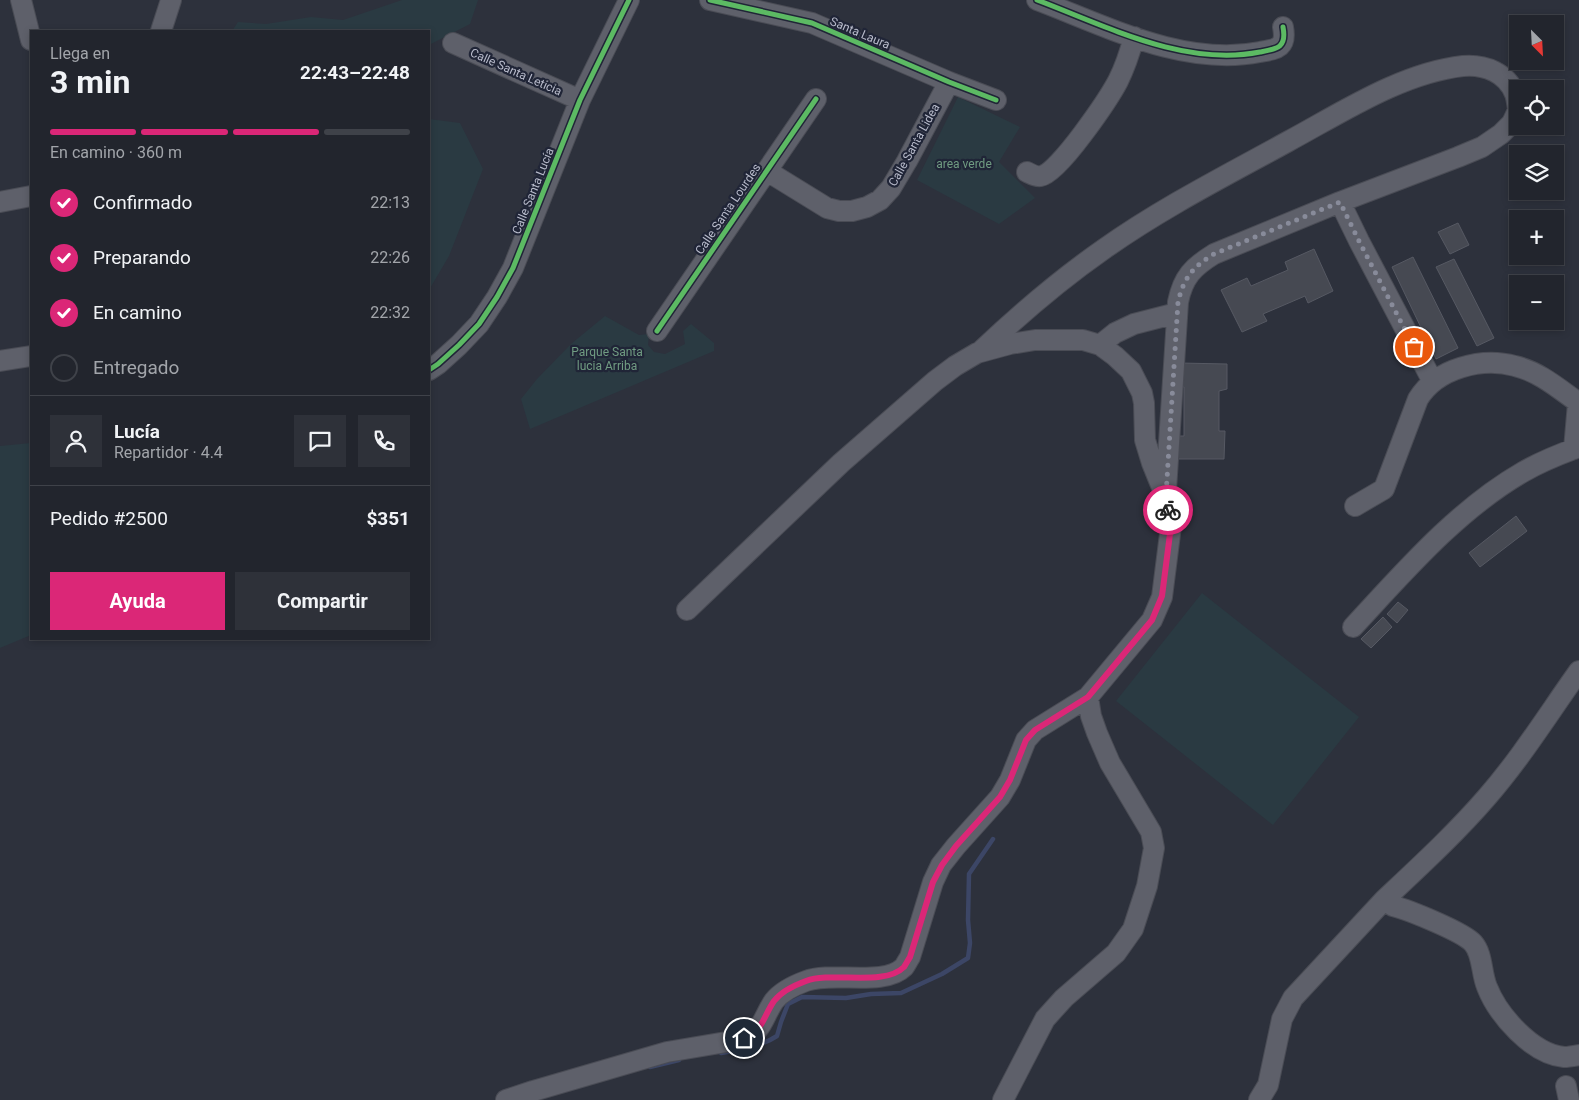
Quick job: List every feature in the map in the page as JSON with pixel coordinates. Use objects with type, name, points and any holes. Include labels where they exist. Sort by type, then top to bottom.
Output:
[{"type":"street","points":[[22,0],[30,36]]},
{"type":"street","points":[[161,30],[171,0]]},
{"type":"street","name":"Calle Santa Lucía","points":[[430,369],[459,345],[479,324],[513,268],[580,100],[629,0]]},
{"type":"street","name":"Santa Laura","points":[[710,0],[812,23],[948,82],[996,100]]},
{"type":"street","points":[[1037,0],[1134,37],[1189,53],[1219,56],[1249,54],[1279,47],[1285,37],[1283,28]]},
{"type":"street","points":[[1027,172],[1038,176],[1045,174],[1064,156],[1093,121],[1119,79],[1134,37]]},
{"type":"street","name":"Calle Santa Leticia","points":[[453,43],[580,100]]},
{"type":"street","points":[[687,610],[841,463],[935,381],[955,366],[978,353],[1040,297],[1105,248],[1154,216],[1377,94],[1410,80],[1439,70],[1465,66],[1483,67],[1496,71],[1509,83]]},
{"type":"street","name":"Calle Santa Lidea","points":[[767,171],[826,208],[852,211],[867,207],[880,200],[891,188],[948,82]]},
{"type":"street","name":"Calle Santa Lourdes","points":[[657,331],[816,99]]},
{"type":"street","points":[[506,1100],[667,1052],[752,1035],[759,1029],[775,1001],[793,987],[808,980],[888,976],[904,966],[910,957],[933,882],[942,865],[956,846],[1000,797],[1010,780],[1026,740],[1035,730],[1088,697],[1152,620],[1162,596],[1171,526],[1166,495],[1177,313],[1181,287],[1189,273],[1214,254],[1340,202],[1482,147],[1509,126]]},
{"type":"street","points":[[0,202],[30,196]]},
{"type":"street","points":[[1340,202],[1433,382]]},
{"type":"street","points":[[1100,345],[1115,332],[1134,324],[1177,313]]},
{"type":"street","points":[[978,353],[1010,344],[1059,339],[1083,340],[1100,345],[1115,356],[1131,371],[1142,393],[1145,440],[1166,495]]},
{"type":"street","points":[[0,361],[30,356]]},
{"type":"street","points":[[1353,627],[1423,552],[1498,487],[1524,471],[1576,448],[1579,403],[1540,375],[1515,366],[1489,363],[1463,366],[1424,389],[1418,399],[1384,489],[1355,506]]},
{"type":"street","points":[[1259,1100],[1268,1085],[1282,1019],[1293,998],[1384,900],[1450,837],[1487,797],[1512,766],[1579,671]]},
{"type":"street","points":[[1003,1100],[1045,1019],[1064,998],[1116,953],[1133,929],[1149,876],[1154,848],[1151,832],[1110,763],[1091,716],[1088,697]]},
{"type":"street","points":[[1384,900],[1393,906],[1460,934],[1474,944],[1481,960],[1486,986],[1498,1010],[1511,1024],[1523,1036],[1544,1051],[1563,1057],[1579,1055]]},
{"type":"green space","points":[[402,0],[478,0],[470,24],[430,44],[430,30],[233,30],[238,22],[266,24],[311,17],[343,20]]},
{"type":"green space","name":"area verde","points":[[958,97],[1020,127],[999,162],[1035,198],[999,224],[917,180]]},
{"type":"green space","points":[[430,119],[460,123],[483,169],[449,256],[430,288]]},
{"type":"green space","name":"Parque Santa lucia Arriba","points":[[605,316],[639,335],[649,334],[648,345],[654,352],[665,354],[685,344],[683,331],[691,324],[714,343],[714,351],[530,429],[521,399],[537,379],[571,344]]},
{"type":"green space","points":[[30,443],[30,635],[0,648],[0,446]]},
{"type":"green space","points":[[1202,593],[1359,717],[1273,825],[1116,701]]},
{"type":"building","points":[[1458,223],[1469,245],[1450,254],[1438,232]]},
{"type":"building","points":[[1314,249],[1333,291],[1308,303],[1305,296],[1263,314],[1267,321],[1242,332],[1221,290],[1247,278],[1251,286],[1288,270],[1285,262]]},
{"type":"building","points":[[1413,257],[1458,348],[1436,359],[1392,267]]},
{"type":"building","points":[[1454,259],[1494,338],[1477,346],[1436,267]]},
{"type":"building","points":[[1180,363],[1227,364],[1227,389],[1219,391],[1219,431],[1225,431],[1224,459],[1175,459],[1175,436],[1184,436],[1184,387],[1179,387]]},
{"type":"building","points":[[1516,516],[1527,531],[1480,567],[1469,553]]},
{"type":"building","points":[[1398,602],[1408,610],[1397,623],[1387,614]]},
{"type":"building","points":[[1383,617],[1392,627],[1371,648],[1361,639]]},
{"type":"waterway","points":[[721,1053],[757,1045],[777,1036],[788,1004],[802,997],[846,998],[871,994],[901,993],[942,974],[968,958],[970,943],[968,920],[969,874],[993,839]]},
{"type":"waterway","points":[[650,1067],[679,1060]]},
{"type":"cycle path","points":[[430,369],[459,345],[479,324],[513,268],[580,100],[629,0]]},
{"type":"cycle path","points":[[710,0],[812,23],[949,82],[996,100]]},
{"type":"cycle path","points":[[1037,0],[1118,32],[1174,49],[1203,54],[1231,55],[1271,50],[1282,43],[1283,27]]},
{"type":"cycle path","points":[[657,331],[816,99]]},
{"type":"way so far","points":[[1168,510],[1166,495],[1178,302],[1181,287],[1189,273],[1201,262],[1214,254],[1340,202],[1414,347]]},
{"type":"route","points":[[744,1038],[752,1035],[759,1029],[775,1001],[782,994],[808,980],[888,976],[904,966],[910,957],[933,882],[942,865],[956,846],[1000,797],[1010,780],[1026,740],[1035,730],[1088,697],[1152,620],[1162,596],[1169,548],[1171,526],[1168,510]]}]
